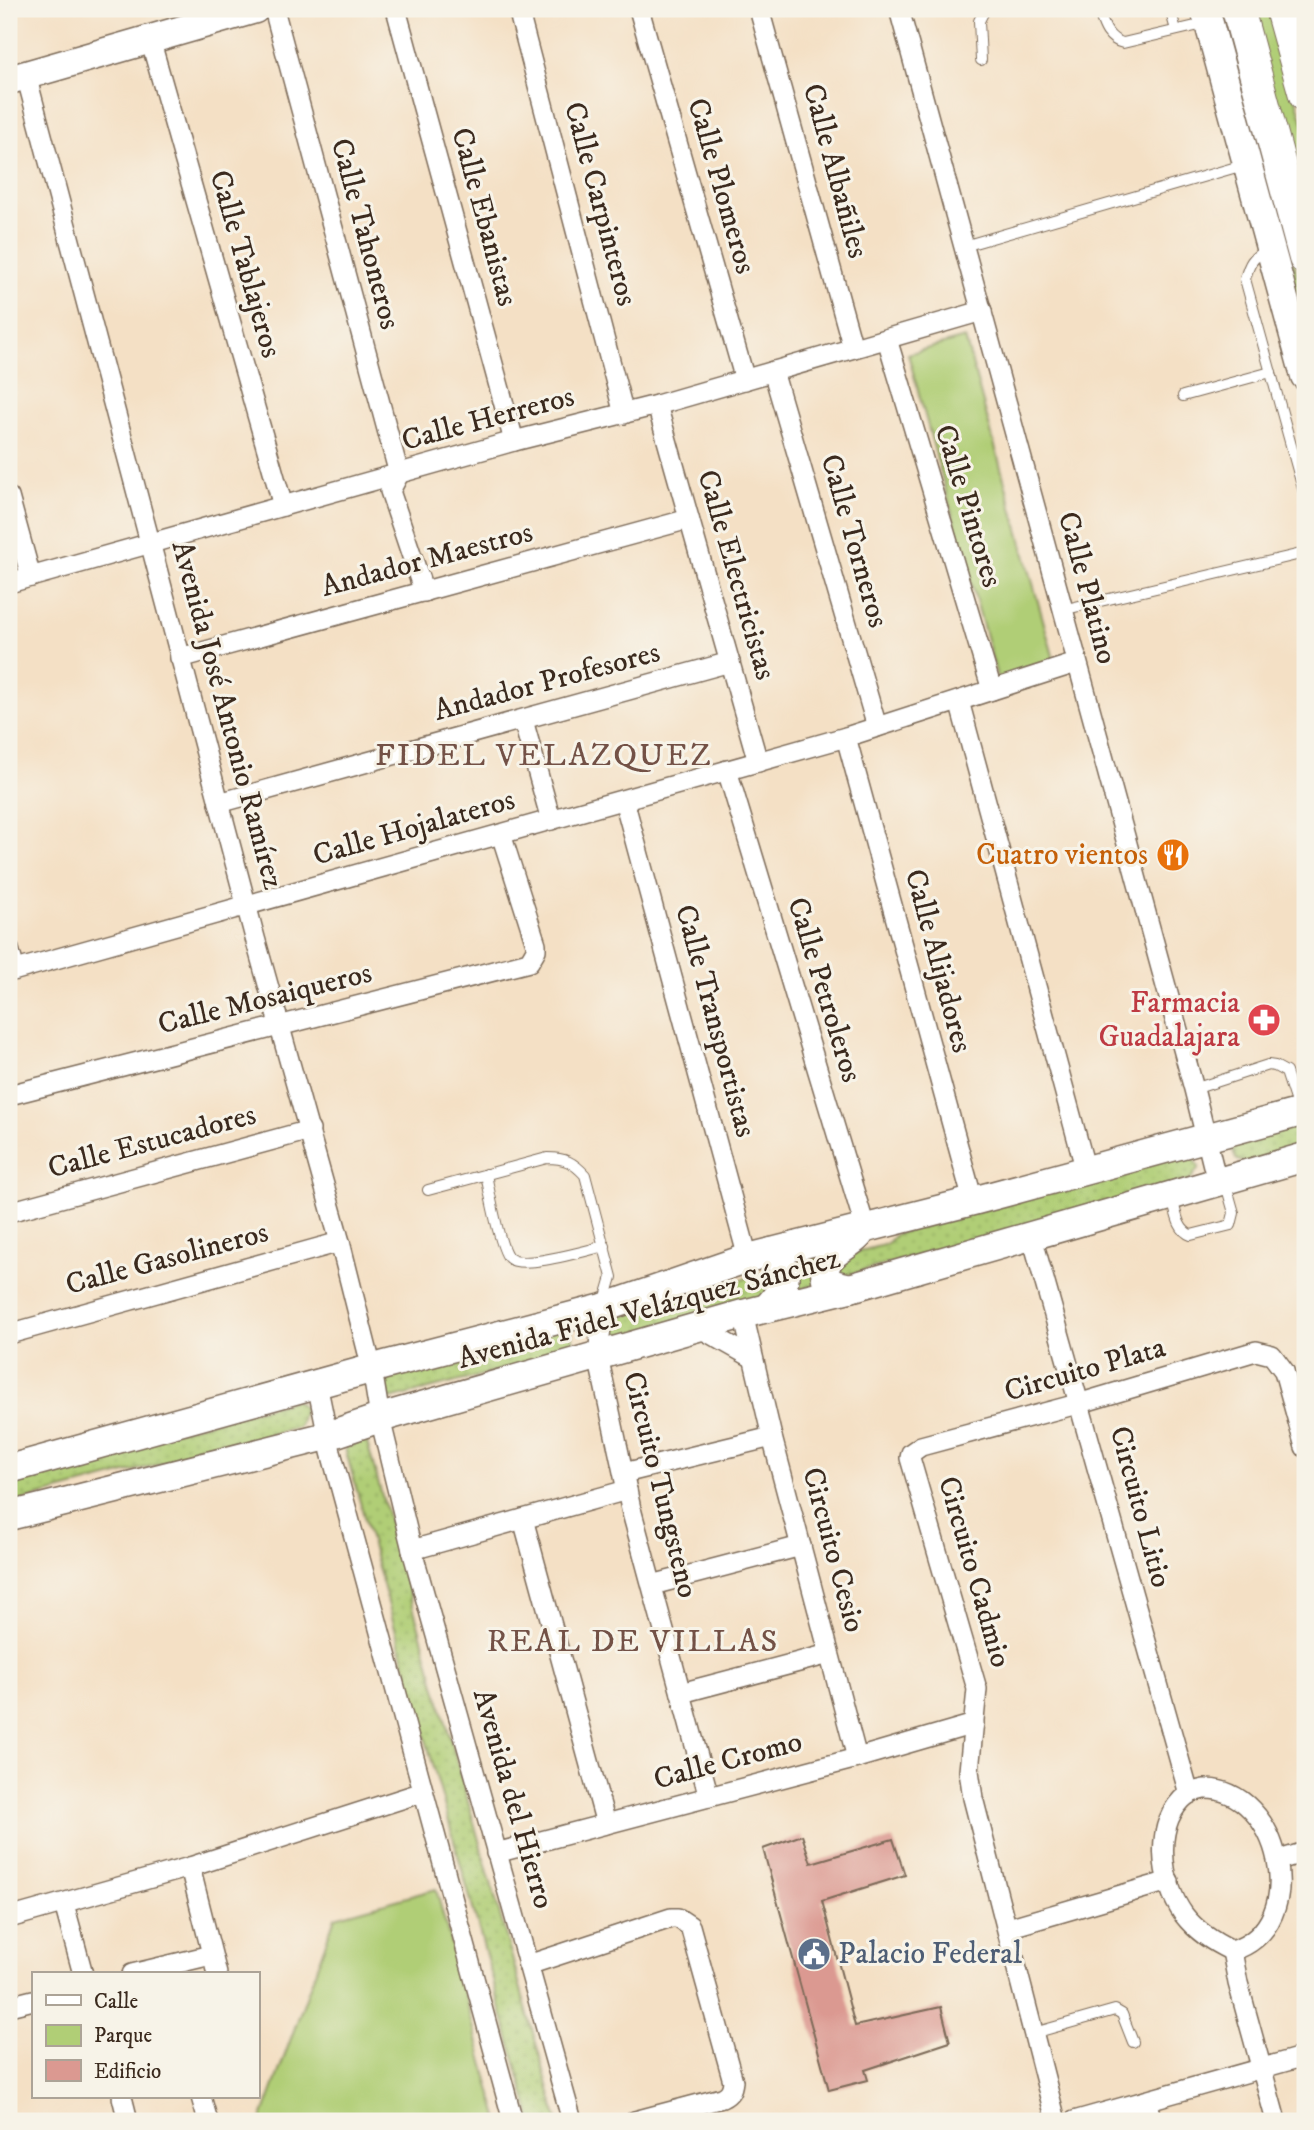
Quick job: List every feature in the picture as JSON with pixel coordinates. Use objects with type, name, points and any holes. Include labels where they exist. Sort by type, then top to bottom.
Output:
[{"type":"main road","points":[[1238,9],[1305,258]]},
{"type":"main road","points":[[1281,9],[1305,95]]},
{"type":"main road","points":[[17,78],[247,10]]},
{"type":"main road","points":[[1207,16],[1305,376]]},
{"type":"main road","name":"Avenida Fidel Velázquez Sánchez","points":[[9,1469],[603,1307],[760,1255],[1086,1171],[1302,1111]]},
{"type":"main road","name":"Avenida Fidel Velázquez Sánchez","points":[[9,1516],[327,1436],[380,1418],[756,1311],[850,1288],[1032,1237],[1305,1157]]},
{"type":"main road","points":[[850,1288],[833,1284],[826,1279],[826,1263],[830,1256],[856,1239],[865,1227]]},
{"type":"main road","points":[[756,1311],[779,1295],[784,1279],[783,1264],[760,1255]]},
{"type":"street","name":"Calle Tahoneros","points":[[274,9],[399,474]]},
{"type":"street","name":"Calle Ebanistas","points":[[396,9],[514,441]]},
{"type":"street","name":"Calle Carpinteros","points":[[518,9],[624,414]]},
{"type":"street","name":"Calle Plomeros","points":[[639,9],[745,380]]},
{"type":"street","name":"Calle Albañiles","points":[[759,9],[853,348]]},
{"type":"street","name":"Calle Platino","points":[[899,9],[1206,1138],[1221,1181]]},
{"type":"street","name":"Calle Tablajeros","points":[[149,39],[283,506]]},
{"type":"street","name":"Avenida José Antonio Ramírez","points":[[17,78],[151,544],[372,1369]]},
{"type":"street","name":"Calle Herreros","points":[[9,583],[514,441],[657,405],[982,311]]},
{"type":"street","name":"Calle Pintores","points":[[887,339],[992,690]]},
{"type":"street","name":"Calle Torneros","points":[[773,372],[877,727]]},
{"type":"street","name":"Calle Electricistas","points":[[657,405],[758,762]]},
{"type":"street","points":[[399,474],[390,491],[424,592]]},
{"type":"street","points":[[9,497],[31,577]]},
{"type":"street","name":"Andador Maestros","points":[[180,658],[689,519]]},
{"type":"street","name":"Andador Profesores","points":[[219,803],[730,663]]},
{"type":"street","name":"Calle Hojalateros","points":[[12,971],[846,737],[1076,663]]},
{"type":"street","points":[[959,701],[1086,1171]]},
{"type":"street","points":[[523,720],[551,820]]},
{"type":"street","name":"Calle Alijadores","points":[[846,737],[973,1201]]},
{"type":"street","name":"Calle Petroleros","points":[[727,771],[865,1227]]},
{"type":"street","name":"Calle Transportistas","points":[[624,800],[760,1255]]},
{"type":"street","name":"Calle Mosaiqueros","points":[[9,1095],[522,965],[533,956],[536,943],[501,834]]},
{"type":"street","points":[[9,949],[12,971]]},
{"type":"street","name":"Calle Estucadores","points":[[9,1212],[310,1130]]},
{"type":"street","name":"Circuito Litio","points":[[1032,1237],[1081,1403],[1189,1794]]},
{"type":"street","name":"Calle Gasolineros","points":[[9,1334],[340,1242]]},
{"type":"street","name":"Circuito Tungsteno","points":[[603,1307],[598,1356],[626,1482],[709,1797]]},
{"type":"street","name":"Circuito Cesio","points":[[756,1311],[753,1358],[857,1758]]},
{"type":"street","points":[[700,1328],[753,1358]]},
{"type":"street","name":"Circuito Plata","points":[[914,1450],[1256,1351],[1272,1355],[1284,1371],[1305,1447]]},
{"type":"street","name":"Avenida del Hierro","points":[[372,1369],[380,1418],[412,1550],[572,2121]]},
{"type":"street","points":[[317,1384],[327,1436],[513,2121]]},
{"type":"street","points":[[412,1550],[523,1519],[626,1482],[772,1437]]},
{"type":"street","name":"Circuito Cadmio","points":[[914,1450],[910,1458],[977,1689],[969,1771],[973,1798],[1056,2121]]},
{"type":"street","points":[[523,1519],[606,1824]]},
{"type":"street","points":[[652,1585],[801,1546]]},
{"type":"street","points":[[681,1693],[830,1654]]},
{"type":"street","name":"Calle Cromo","points":[[496,1853],[857,1758],[974,1724]]},
{"type":"street","points":[[1214,1788],[1240,1800],[1261,1824],[1279,1860],[1280,1897],[1271,1920],[1246,1947],[1232,1951],[1200,1933],[1184,1915],[1173,1896],[1164,1861],[1164,1833],[1174,1812],[1189,1794],[1214,1788]]},
{"type":"street","points":[[9,1918],[190,1867],[423,1792]]},
{"type":"street","points":[[1279,1860],[1305,1852]]},
{"type":"street","points":[[150,1972],[214,1965],[190,1867]]},
{"type":"street","points":[[1008,1928],[1169,1881]]},
{"type":"street","points":[[64,1904],[82,1972]]},
{"type":"street","points":[[528,1965],[671,1919],[678,1918],[690,1926],[733,2081],[732,2088],[729,2094],[722,2098],[635,2121]]},
{"type":"street","points":[[1232,1951],[1238,1983],[1276,2121]]},
{"type":"street","points":[[9,2006],[32,2000]]},
{"type":"street","points":[[1074,2121],[1305,2056]]},
{"type":"street","points":[[122,2098],[128,2121]]},
{"type":"street","points":[[201,2098],[208,2121]]},
{"type":"street","points":[[1146,2101],[1152,2121]]},
{"type":"lane","points":[[981,60],[979,21],[985,9]]},
{"type":"lane","points":[[1098,9],[1108,33],[1116,42],[1122,43],[1176,30],[1207,16]]},
{"type":"lane","points":[[1170,9],[1176,30]]},
{"type":"lane","points":[[964,246],[1247,164]]},
{"type":"lane","points":[[1270,248],[1255,256],[1245,279],[1305,496]]},
{"type":"lane","points":[[1183,396],[1271,372]]},
{"type":"lane","points":[[1062,610],[1305,553]]},
{"type":"lane","points":[[1194,1089],[1268,1065],[1275,1066],[1286,1072],[1302,1111]]},
{"type":"lane","points":[[428,1190],[547,1158],[562,1158],[575,1164],[585,1175],[612,1277],[603,1307]]},
{"type":"lane","points":[[485,1174],[506,1256],[512,1261],[521,1263],[540,1260],[605,1246]]},
{"type":"lane","points":[[1172,1197],[1181,1229],[1185,1233],[1191,1235],[1231,1225],[1234,1213],[1221,1181]]},
{"type":"lane","points":[[1034,2033],[1115,2010],[1122,2014],[1133,2042]]},
{"type":"green space","points":[[1215,9],[1226,9],[1305,302],[1305,343]]},
{"type":"green space","points":[[1246,9],[1269,9],[1305,129],[1305,225]]},
{"type":"green space","points":[[965,338],[1055,663],[998,680],[908,354]]},
{"type":"green space","points":[[1305,1122],[1305,1150],[1248,1165],[1236,1159],[1232,1148],[1235,1141]]},
{"type":"green space","points":[[1189,1153],[1199,1167],[1190,1180],[844,1276],[832,1268],[835,1258],[887,1244],[896,1234]]},
{"type":"green space","points":[[819,1256],[819,1284],[622,1342],[611,1333],[616,1318]]},
{"type":"green space","points":[[569,1324],[576,1351],[390,1399],[383,1372]]},
{"type":"green space","points":[[295,1400],[304,1408],[299,1427],[9,1504],[9,1475]]},
{"type":"green space","points":[[366,1439],[558,2121],[532,2121],[345,1448]]},
{"type":"green space","points":[[436,1889],[499,2121],[261,2121],[335,1917]]},
{"type":"building","name":"Palacio Federal","points":[[802,1835],[811,1863],[893,1839],[905,1875],[822,1901],[855,2026],[941,2007],[950,2042],[865,2070],[868,2080],[829,2090],[763,1849]]},
{"type":"place","name":"Cuatro vientos","points":[[1173,855]]},
{"type":"place","name":"Farmacia Guadalajara","points":[[1264,1020]]},
{"type":"place","name":"Palacio Federal","points":[[814,1954]]},
{"type":"district","name":"FIDEL VELAZQUEZ","points":[[544,756]]},
{"type":"district","name":"REAL DE VILLAS","points":[[633,1642]]}]
